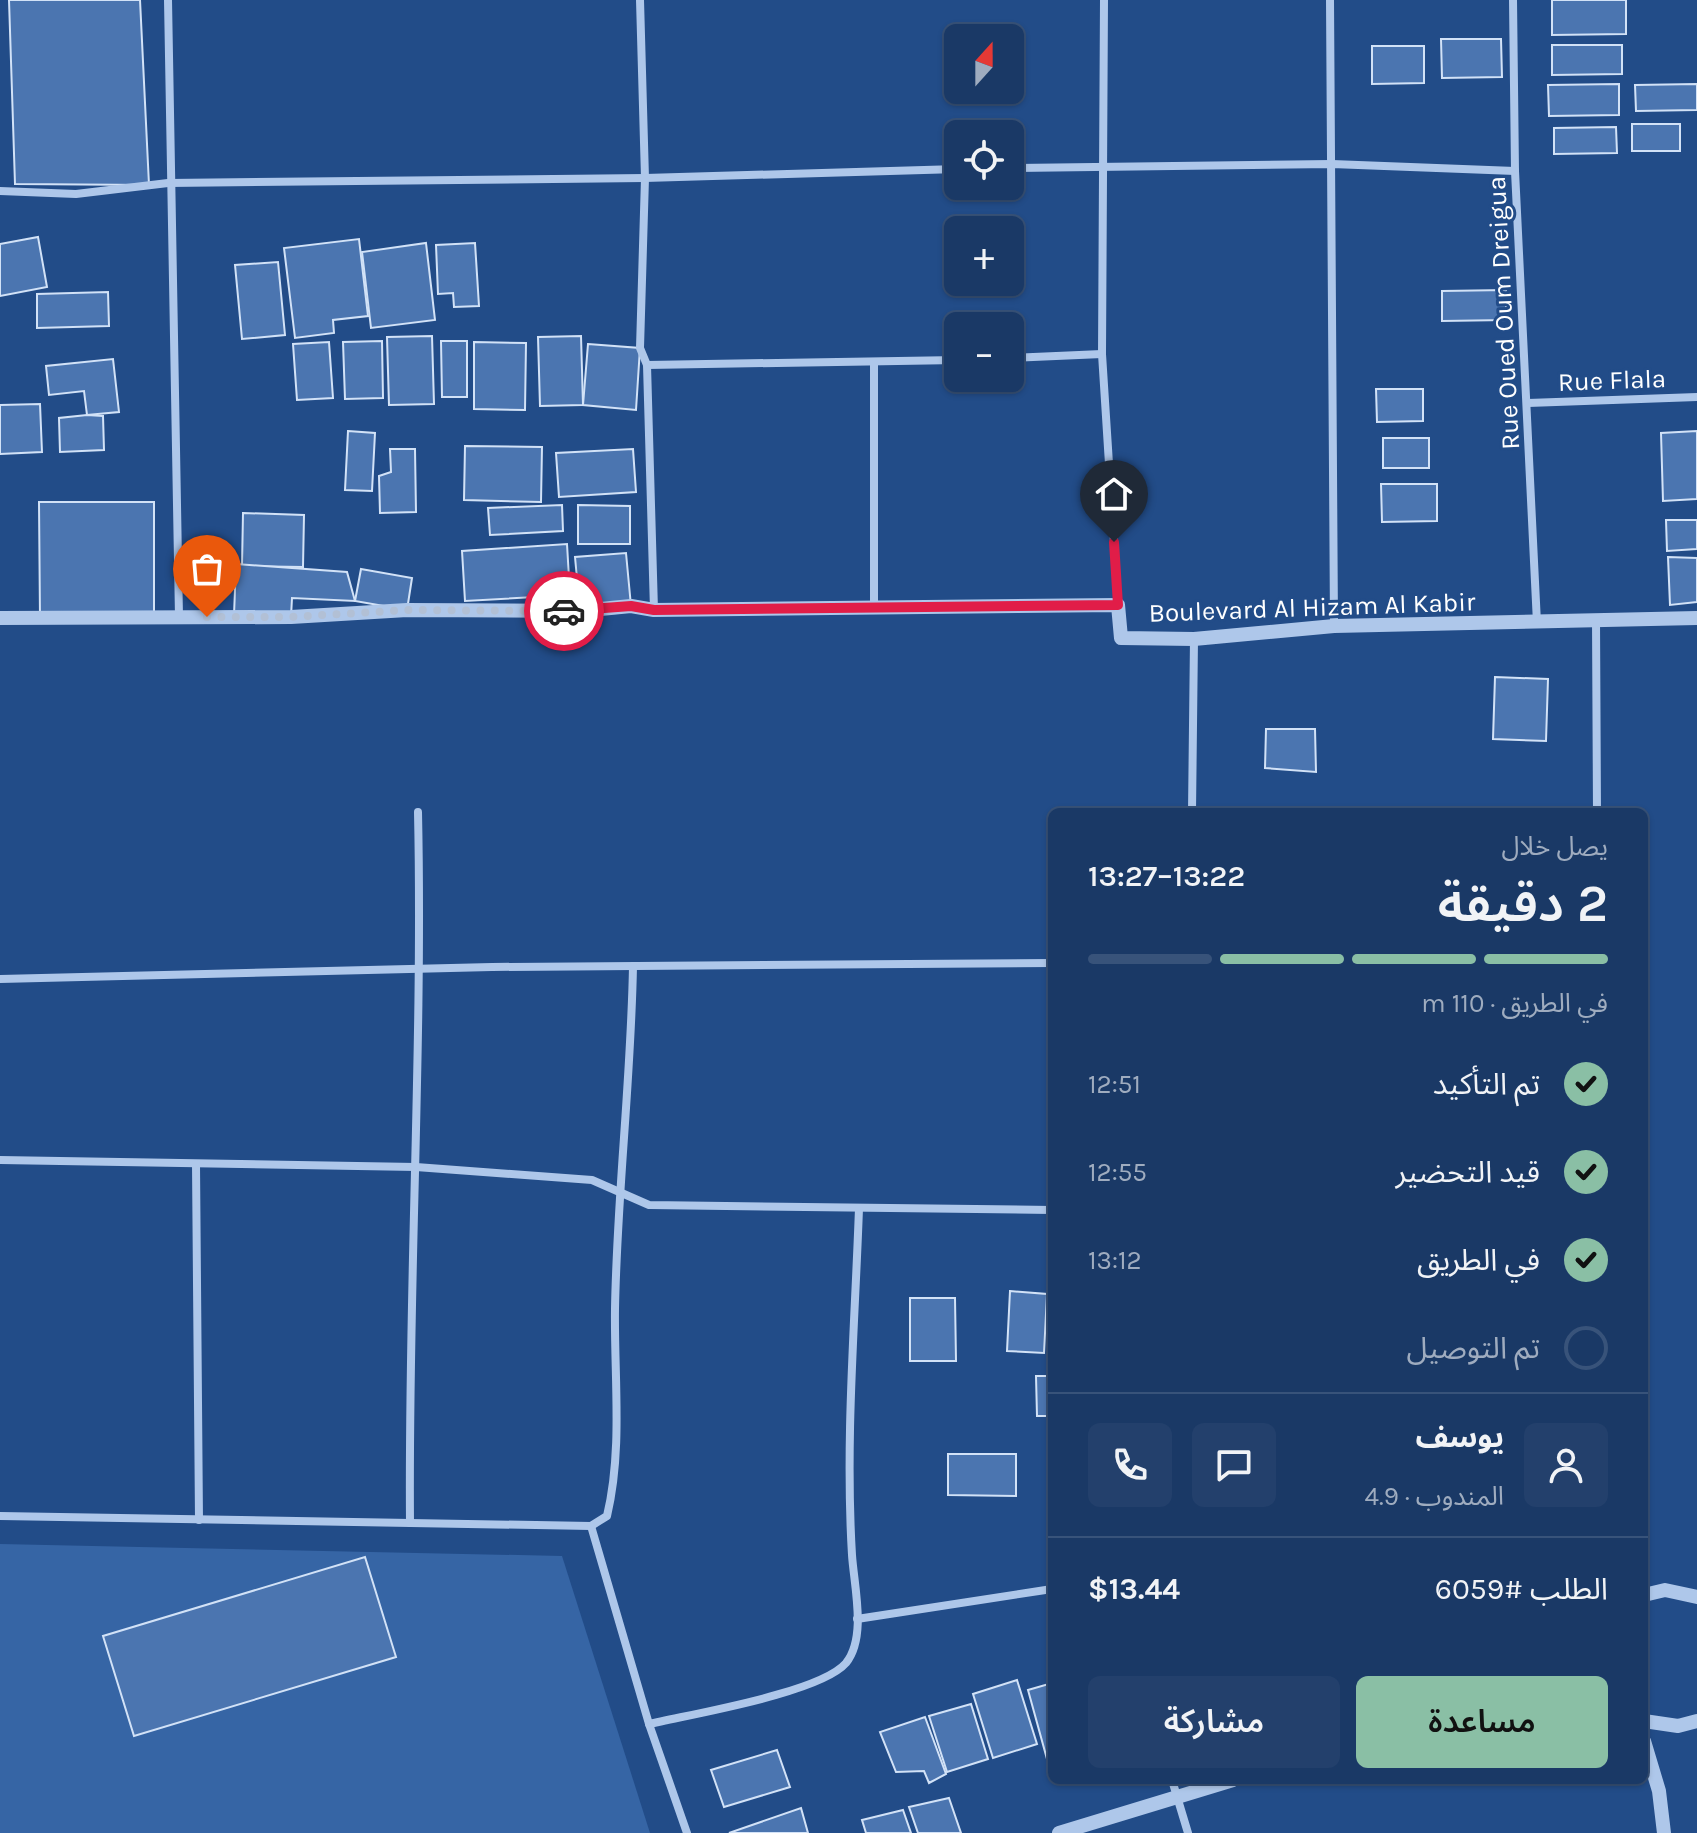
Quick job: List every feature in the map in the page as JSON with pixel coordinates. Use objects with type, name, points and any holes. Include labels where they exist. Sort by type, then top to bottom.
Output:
[{"type":"street","points":[[168,0],[168,183],[179,617]]},
{"type":"street","points":[[640,0],[645,178],[640,348],[647,365],[654,610]]},
{"type":"street","points":[[1104,0],[1106,165],[1102,354],[1118,605]]},
{"type":"street","points":[[1330,0],[1334,626]]},
{"type":"street","name":"Rue Oued Oum Dreigua","points":[[1513,0],[1515,171],[1537,623]]},
{"type":"street","points":[[1024,168],[1332,164],[1515,171]]},
{"type":"street","points":[[0,191],[76,194],[168,183],[645,178],[944,169]]},
{"type":"street","points":[[1024,357],[1102,354]]},
{"type":"street","points":[[647,365],[944,361]]},
{"type":"street","points":[[874,364],[874,606]]},
{"type":"street","name":"Rue Flala","points":[[1528,403],[1697,397]]},
{"type":"street","name":"Boulevard Al Hizam Al Kabir","points":[[0,618],[291,617],[407,610],[580,611],[631,606],[654,610],[1118,605],[1121,638],[1194,639],[1334,626],[1697,618]]},
{"type":"street","points":[[1596,620],[1597,808]]},
{"type":"street","points":[[1192,808],[1194,639]]},
{"type":"street","points":[[410,1523],[409,1411],[421,970],[418,812]]},
{"type":"street","points":[[0,979],[633,966],[1048,963]]},
{"type":"street","points":[[0,1516],[591,1526],[607,1516],[615,1480],[615,1308],[629,1088],[633,966]]},
{"type":"street","points":[[0,1160],[416,1167],[592,1180],[649,1205],[1048,1210]]},
{"type":"street","points":[[196,1164],[199,1520]]},
{"type":"street","points":[[649,1724],[784,1692],[837,1671],[847,1661],[853,1647],[857,1619],[849,1454],[859,1208]]},
{"type":"street","points":[[591,1526],[649,1724],[687,1833]]},
{"type":"street","points":[[857,1619],[1048,1590]]},
{"type":"street","points":[[1648,1594],[1665,1590],[1697,1597]]},
{"type":"street","points":[[1648,1722],[1678,1726],[1697,1721]]},
{"type":"street","points":[[1648,1754],[1659,1791],[1664,1833]]},
{"type":"street","points":[[1173,1784],[1188,1833]]},
{"type":"street","points":[[1059,1833],[1220,1784]]},
{"type":"shaded area","points":[[0,1544],[562,1556],[650,1833],[0,1833]]},
{"type":"building","points":[[9,0],[140,0],[149,185],[15,184]]},
{"type":"building","points":[[1552,0],[1626,0],[1626,34],[1552,35]]},
{"type":"building","points":[[1441,39],[1501,39],[1502,77],[1442,78]]},
{"type":"building","points":[[1552,45],[1622,45],[1622,74],[1552,75]]},
{"type":"building","points":[[1372,46],[1424,46],[1424,83],[1372,84]]},
{"type":"building","points":[[1619,84],[1619,115],[1549,116],[1548,85]]},
{"type":"building","points":[[1697,84],[1697,110],[1636,111],[1635,85]]},
{"type":"building","points":[[1632,124],[1680,124],[1680,151],[1632,151]]},
{"type":"building","points":[[1616,127],[1617,153],[1554,154],[1554,128]]},
{"type":"building","points":[[38,237],[47,287],[0,296],[0,244]]},
{"type":"building","points":[[359,239],[368,316],[333,320],[334,333],[295,338],[284,248]]},
{"type":"building","points":[[426,243],[435,320],[371,328],[362,252]]},
{"type":"building","points":[[475,243],[479,306],[454,307],[453,293],[438,294],[436,245]]},
{"type":"building","points":[[278,262],[285,335],[242,339],[235,265]]},
{"type":"building","points":[[1506,290],[1506,320],[1442,321],[1442,291]]},
{"type":"building","points":[[108,292],[109,326],[37,328],[37,294]]},
{"type":"building","points":[[432,336],[434,404],[389,405],[387,337]]},
{"type":"building","points":[[581,336],[583,405],[540,406],[538,337]]},
{"type":"building","points":[[382,341],[383,398],[345,399],[343,342]]},
{"type":"building","points":[[441,341],[467,341],[467,397],[442,397]]},
{"type":"building","points":[[329,342],[333,398],[297,400],[293,344]]},
{"type":"building","points":[[474,342],[526,343],[525,410],[474,409]]},
{"type":"building","points":[[588,344],[640,348],[636,410],[583,405]]},
{"type":"building","points":[[113,359],[119,412],[87,415],[84,391],[49,395],[46,366]]},
{"type":"building","points":[[1376,389],[1423,389],[1423,421],[1377,422]]},
{"type":"building","points":[[40,404],[42,452],[0,454],[0,405]]},
{"type":"building","points":[[103,416],[104,450],[60,452],[59,418]]},
{"type":"building","points":[[348,431],[375,433],[372,491],[345,490]]},
{"type":"building","points":[[1697,431],[1697,499],[1663,501],[1661,433]]},
{"type":"building","points":[[1383,438],[1429,438],[1429,468],[1383,468]]},
{"type":"building","points":[[465,446],[542,447],[541,502],[464,500]]},
{"type":"building","points":[[390,449],[415,449],[416,512],[380,513],[379,476],[391,472]]},
{"type":"building","points":[[633,449],[636,492],[559,497],[556,453]]},
{"type":"building","points":[[1381,484],[1437,484],[1437,521],[1382,522]]},
{"type":"building","points":[[39,502],[154,502],[154,617],[40,618]]},
{"type":"building","points":[[562,505],[563,531],[490,535],[488,508]]},
{"type":"building","points":[[578,505],[630,506],[630,544],[578,544]]},
{"type":"building","points":[[243,513],[304,515],[303,567],[242,566]]},
{"type":"building","points":[[1666,520],[1697,520],[1697,549],[1667,551]]},
{"type":"building","points":[[567,544],[570,595],[465,601],[462,551]]},
{"type":"building","points":[[626,553],[631,606],[580,611],[575,557]]},
{"type":"building","points":[[1668,557],[1697,558],[1697,602],[1670,605]]},
{"type":"building","points":[[236,564],[347,572],[355,601],[292,598],[291,617],[234,615]]},
{"type":"building","points":[[361,569],[412,578],[407,610],[355,601]]},
{"type":"building","points":[[1495,677],[1548,679],[1546,741],[1493,739]]},
{"type":"building","points":[[1266,729],[1315,729],[1316,772],[1265,768]]},
{"type":"building","points":[[1010,1291],[1047,1294],[1044,1353],[1007,1351]]},
{"type":"building","points":[[910,1298],[955,1298],[956,1361],[910,1361]]},
{"type":"building","points":[[1036,1376],[1048,1376],[1048,1416],[1037,1416]]},
{"type":"building","points":[[948,1454],[1016,1454],[1016,1496],[948,1495]]},
{"type":"building","points":[[365,1557],[396,1657],[134,1736],[103,1636]]},
{"type":"building","points":[[1017,1680],[1037,1744],[993,1758],[973,1694]]},
{"type":"building","points":[[1048,1684],[1048,1759],[1047,1759],[1028,1690]]},
{"type":"building","points":[[971,1704],[988,1759],[947,1772],[929,1716]]},
{"type":"building","points":[[925,1717],[946,1774],[929,1783],[924,1771],[896,1772],[880,1732]]},
{"type":"building","points":[[777,1750],[790,1787],[724,1807],[711,1770]]},
{"type":"building","points":[[949,1798],[961,1833],[918,1833],[909,1807]]},
{"type":"building","points":[[801,1808],[808,1833],[729,1833]]},
{"type":"building","points":[[903,1810],[911,1833],[866,1833],[862,1820]]},
{"type":"way so far","points":[[207,617],[291,617],[407,610],[564,611]]},
{"type":"route","points":[[564,611],[631,606],[654,610],[1118,605],[1114,542]]}]
